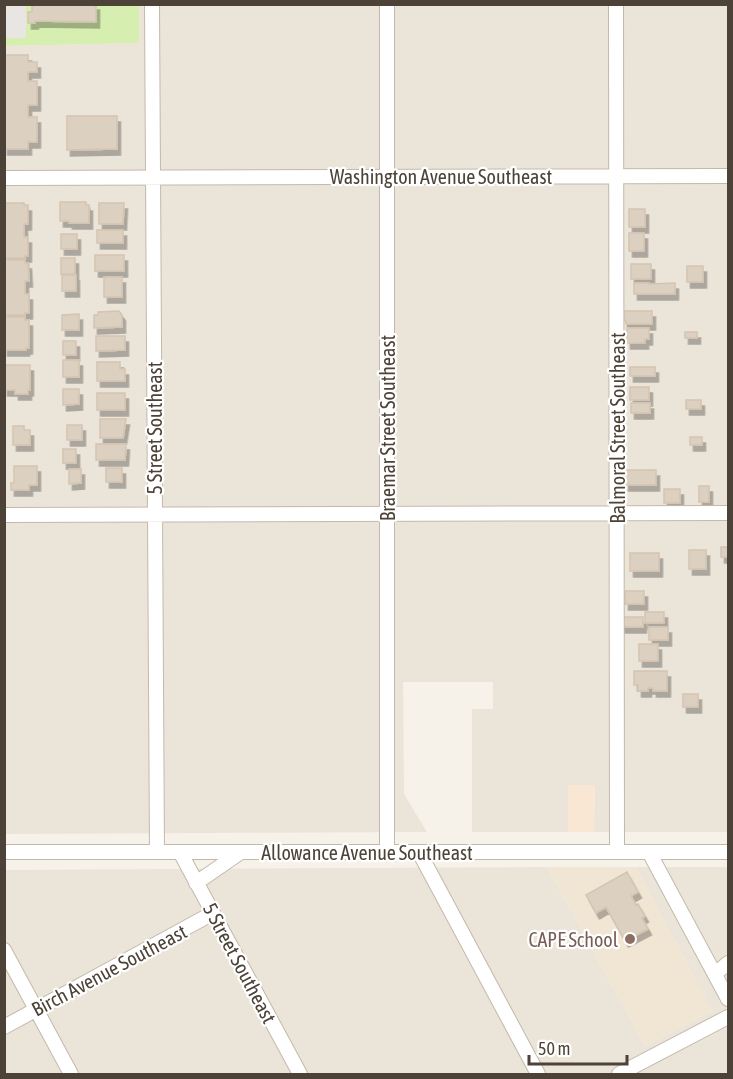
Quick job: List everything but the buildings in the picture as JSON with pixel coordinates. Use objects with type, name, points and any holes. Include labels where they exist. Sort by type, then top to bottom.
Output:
[{"type":"street","name":"5 Street Southeast","points":[[152,4],[157,852]]},
{"type":"street","name":"Braemar Street Southeast","points":[[387,4],[387,852]]},
{"type":"street","name":"Balmoral Street Southeast","points":[[616,4],[617,852]]},
{"type":"street","name":"Washington Avenue Southeast","points":[[4,178],[729,176]]},
{"type":"street","points":[[4,515],[729,513]]},
{"type":"street","name":"Allowance Avenue Southeast","points":[[4,852],[729,852]]},
{"type":"street","name":"5 Street Southeast","points":[[180,852],[300,1074]]},
{"type":"street","points":[[196,883],[240,852]]},
{"type":"street","points":[[418,852],[538,1074]]},
{"type":"street","points":[[649,852],[729,999]]},
{"type":"street","name":"Birch Avenue Southeast","points":[[4,1027],[213,914]]},
{"type":"street","points":[[4,950],[71,1074]]},
{"type":"street","points":[[715,974],[729,963]]},
{"type":"street","points":[[619,1074],[729,1017]]},
{"type":"shaded area","points":[[4,5],[26,5],[26,38],[5,38]]},
{"type":"shaded area","points":[[139,5],[728,5],[728,832],[594,832],[595,785],[568,786],[568,832],[472,832],[472,709],[493,709],[493,682],[403,682],[404,794],[427,832],[5,834],[4,46],[139,43]]},
{"type":"shaded area","points":[[568,785],[595,785],[594,832],[568,832]]},
{"type":"shaded area","points":[[547,867],[645,1046],[712,1011],[636,867],[728,867],[728,1074],[5,1074],[4,870]]},
{"type":"shaded area","name":"CAPE School","points":[[547,867],[636,867],[712,1011],[645,1046]]},
{"type":"green space","points":[[4,5],[139,5],[139,43],[5,46]]},
{"type":"place","name":"CAPE School","points":[[630,939]]}]
